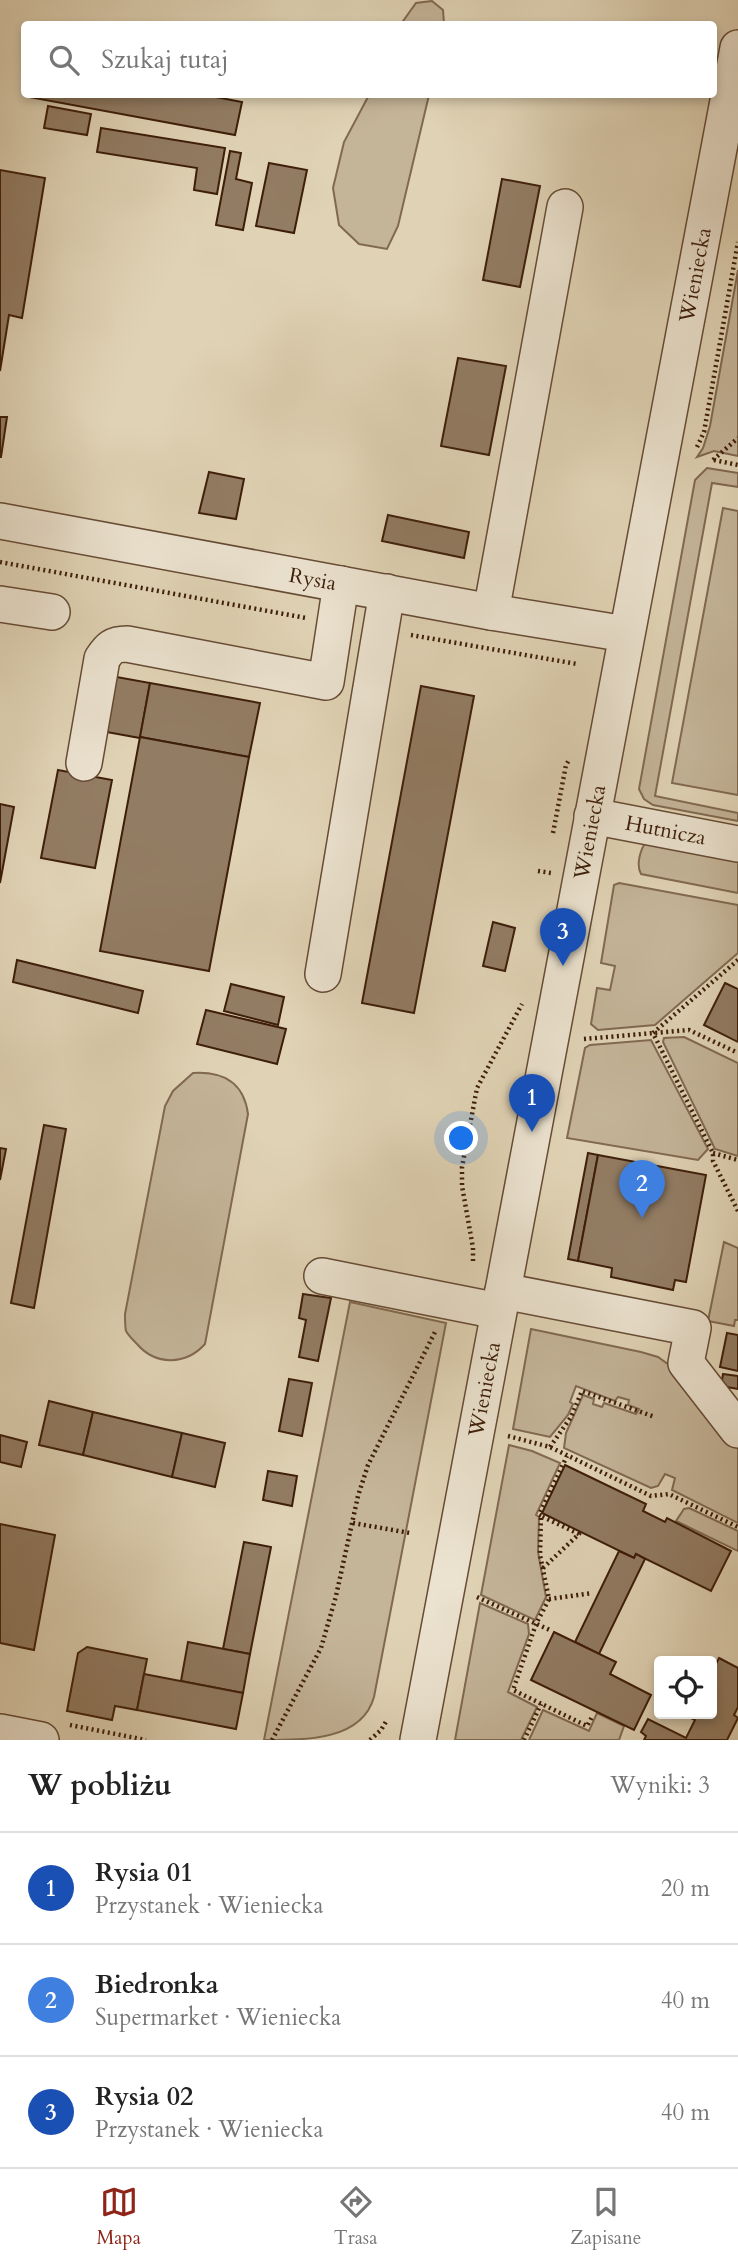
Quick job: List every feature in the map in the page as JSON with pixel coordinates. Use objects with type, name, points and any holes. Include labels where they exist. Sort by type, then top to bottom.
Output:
[{"type":"street","name":"Wieniecka","points":[[418,1740],[489,1302],[592,816],[738,48]]},
{"type":"street","points":[[491,612],[565,207]]},
{"type":"street","name":"Rysia","points":[[0,521],[491,612],[626,634]]},
{"type":"street","points":[[84,763],[102,659],[108,648],[127,644],[326,682],[341,584]]},
{"type":"street","points":[[323,974],[387,592]]},
{"type":"street","points":[[1,612],[52,612]]},
{"type":"street","name":"Hutnicza","points":[[592,816],[738,844]]},
{"type":"street","points":[[322,1276],[489,1302],[693,1328],[686,1363],[738,1430]]},
{"type":"street","points":[[1,1735],[54,1732]]},
{"type":"path","points":[[738,438],[713,460],[738,465]]},
{"type":"path","points":[[0,562],[335,623]]},
{"type":"path","points":[[381,630],[577,664]]},
{"type":"path","points":[[551,846],[566,765],[569,760],[574,759]]},
{"type":"path","points":[[544,885],[549,859]]},
{"type":"path","points":[[653,1032],[738,960]]},
{"type":"path","points":[[489,1302],[474,1248],[462,1186],[462,1167],[477,1088],[523,1000]]},
{"type":"path","points":[[581,1039],[689,1030],[738,1054]]},
{"type":"path","points":[[653,1032],[713,1153],[713,1161],[738,1211]]},
{"type":"path","points":[[713,1153],[738,1160]]},
{"type":"path","points":[[272,1740],[321,1648],[368,1465],[438,1328]]},
{"type":"path","points":[[550,1447],[571,1417],[582,1391],[655,1418]]},
{"type":"path","points":[[506,1436],[550,1447],[651,1496],[669,1494],[738,1527]]},
{"type":"path","points":[[567,1456],[539,1515],[540,1555],[549,1599],[536,1624],[513,1690],[587,1726],[593,1715]]},
{"type":"path","points":[[541,1516],[579,1534],[543,1568]]},
{"type":"path","points":[[353,1523],[410,1533]]},
{"type":"path","points":[[549,1599],[592,1593]]},
{"type":"path","points":[[477,1597],[552,1631]]},
{"type":"path","points":[[524,1740],[541,1704]]},
{"type":"path","points":[[370,1740],[388,1719]]},
{"type":"path","points":[[54,1732],[146,1740]]},
{"type":"shaded area","points":[[432,1],[443,10],[444,21],[403,21],[416,3]]},
{"type":"shaded area","points":[[367,98],[428,98],[398,226],[387,249],[359,244],[339,225],[333,188],[344,142]]},
{"type":"shaded area","points":[[738,270],[738,456],[714,451],[697,457],[710,426]]},
{"type":"shaded area","points":[[707,468],[738,473],[738,487],[712,483],[655,796],[738,813],[738,821],[653,805],[644,799],[639,789],[695,480]]},
{"type":"shaded area","points":[[723,508],[738,511],[738,795],[672,783]]},
{"type":"shaded area","points":[[646,842],[738,860],[738,893],[641,874],[639,858]]},
{"type":"shaded area","points":[[619,883],[738,905],[738,953],[655,1025],[598,1030],[591,1024],[597,988],[610,990],[615,966],[601,963],[614,885]]},
{"type":"shaded area","points":[[684,1037],[738,1063],[738,1156],[715,1149],[663,1042],[664,1038]]},
{"type":"shaded area","points":[[651,1040],[708,1149],[698,1160],[567,1138],[585,1048],[590,1045]]},
{"type":"shaded area","points":[[193,1073],[214,1074],[230,1081],[242,1094],[248,1114],[205,1344],[189,1356],[171,1360],[153,1356],[137,1344],[126,1331],[125,1314],[165,1106],[173,1091]]},
{"type":"shaded area","points":[[724,1242],[738,1248],[738,1320],[735,1320],[734,1326],[708,1321]]},
{"type":"shaded area","points":[[350,1302],[446,1323],[374,1697],[368,1711],[346,1730],[315,1738],[264,1740]]},
{"type":"shaded area","points":[[531,1329],[641,1352],[658,1357],[676,1370],[738,1446],[738,1523],[672,1490],[675,1478],[665,1474],[658,1486],[651,1488],[564,1448],[566,1433],[583,1395],[594,1399],[593,1404],[602,1407],[604,1403],[636,1414],[639,1409],[628,1405],[629,1400],[618,1397],[615,1401],[576,1386],[568,1415],[550,1437],[513,1429]]},
{"type":"shaded area","points":[[509,1445],[560,1463],[536,1515],[539,1517],[538,1552],[546,1597],[535,1620],[481,1595]]},
{"type":"shaded area","points":[[689,1508],[738,1531],[738,1551],[676,1521],[684,1509]]},
{"type":"shaded area","points":[[480,1603],[528,1624],[529,1634],[508,1692],[537,1707],[521,1740],[455,1740]]},
{"type":"shaded area","points":[[543,1710],[589,1731],[597,1713],[624,1726],[619,1740],[529,1740]]},
{"type":"building","points":[[34,98],[221,98],[242,102],[235,135]]},
{"type":"building","points":[[48,106],[91,114],[87,135],[44,128]]},
{"type":"building","points":[[101,128],[225,148],[217,194],[194,190],[197,168],[97,152]]},
{"type":"building","points":[[230,151],[241,153],[236,179],[252,183],[243,230],[216,225]]},
{"type":"building","points":[[269,163],[307,170],[294,233],[256,226]]},
{"type":"building","points":[[0,170],[45,178],[22,318],[9,315],[0,371]]},
{"type":"building","points":[[502,179],[540,186],[520,287],[483,280]]},
{"type":"building","points":[[458,358],[506,366],[489,455],[441,446]]},
{"type":"building","points":[[0,417],[7,417],[1,457],[0,457]]},
{"type":"building","points":[[209,472],[244,479],[236,519],[199,513]]},
{"type":"building","points":[[388,515],[469,532],[464,558],[382,541]]},
{"type":"building","points":[[111,676],[150,683],[140,738],[101,731]]},
{"type":"building","points":[[150,683],[260,703],[249,757],[140,737]]},
{"type":"building","points":[[421,686],[474,696],[414,1013],[362,1003]]},
{"type":"building","points":[[140,737],[249,757],[209,971],[100,951]]},
{"type":"building","points":[[58,770],[112,780],[95,868],[41,858]]},
{"type":"building","points":[[0,804],[14,807],[0,883]]},
{"type":"building","points":[[493,922],[515,928],[505,971],[483,966]]},
{"type":"building","points":[[17,960],[143,991],[138,1013],[13,982]]},
{"type":"building","points":[[725,983],[738,989],[738,1042],[704,1025]]},
{"type":"building","points":[[231,984],[284,997],[278,1025],[224,1011]]},
{"type":"building","points":[[206,1010],[286,1029],[277,1064],[197,1044]]},
{"type":"building","points":[[44,1125],[66,1129],[34,1308],[11,1303]]},
{"type":"building","points":[[0,1148],[6,1149],[0,1180]]},
{"type":"building","points":[[588,1153],[598,1155],[578,1261],[568,1259]]},
{"type":"building","points":[[598,1155],[706,1175],[686,1282],[675,1280],[673,1290],[611,1277],[612,1268],[578,1261]]},
{"type":"building","points":[[303,1294],[331,1298],[318,1361],[299,1357],[306,1320],[299,1318]]},
{"type":"building","points":[[727,1333],[738,1335],[738,1371],[720,1367]]},
{"type":"building","points":[[723,1374],[738,1376],[738,1389],[721,1386]]},
{"type":"building","points":[[289,1379],[312,1383],[302,1436],[279,1431]]},
{"type":"building","points":[[49,1401],[93,1412],[83,1455],[39,1445]]},
{"type":"building","points":[[93,1412],[182,1433],[172,1477],[83,1455]]},
{"type":"building","points":[[182,1433],[225,1443],[215,1487],[172,1477]]},
{"type":"building","points":[[0,1435],[27,1442],[21,1467],[0,1462]]},
{"type":"building","points":[[565,1465],[646,1504],[643,1511],[665,1522],[667,1518],[731,1551],[711,1591],[636,1554],[634,1558],[542,1513]]},
{"type":"building","points":[[268,1471],[297,1476],[292,1506],[263,1500]]},
{"type":"building","points":[[0,1524],[55,1535],[34,1650],[0,1643]]},
{"type":"building","points":[[244,1542],[271,1547],[250,1654],[223,1649]]},
{"type":"building","points":[[619,1551],[634,1558],[636,1554],[645,1559],[599,1654],[575,1642]]},
{"type":"building","points":[[554,1632],[616,1662],[610,1674],[651,1695],[634,1730],[531,1680]]},
{"type":"building","points":[[188,1642],[250,1654],[243,1693],[181,1681]]},
{"type":"building","points":[[87,1647],[147,1659],[137,1710],[115,1706],[112,1720],[67,1711],[78,1653]]},
{"type":"building","points":[[719,1658],[738,1668],[738,1707],[734,1715],[738,1718],[727,1740],[644,1740],[646,1736],[641,1732],[648,1719],[686,1738],[695,1720],[693,1719],[717,1719]]},
{"type":"building","points":[[144,1674],[243,1693],[236,1729],[137,1710]]},
{"type":"place","name":"Rysia 02","points":[[563,966]]},
{"type":"place","name":"Rysia 01","points":[[532,1132]]},
{"type":"place","name":"Biedronka","points":[[642,1218]]}]
